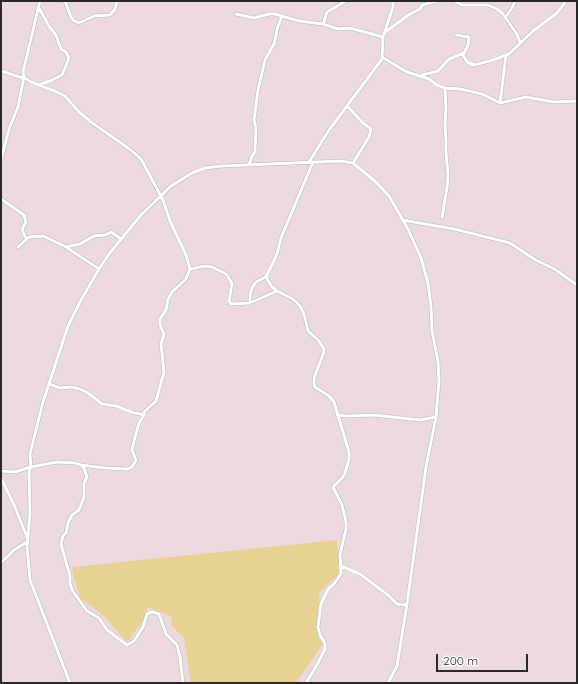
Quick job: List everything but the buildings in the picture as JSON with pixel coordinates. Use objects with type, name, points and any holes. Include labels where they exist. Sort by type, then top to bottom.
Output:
[{"type":"street","points":[[1,159],[9,129],[19,102],[24,77],[23,72],[40,1]]},
{"type":"street","points":[[65,1],[71,17],[79,23],[94,16],[110,15],[115,9],[117,1]]},
{"type":"street","points":[[323,24],[329,11],[346,1]]},
{"type":"street","points":[[250,303],[252,288],[256,282],[267,276],[277,254],[281,238],[311,162],[329,130],[379,64],[382,57],[384,35],[393,7],[393,1]]},
{"type":"street","points":[[384,35],[410,14],[420,9],[422,5],[436,1]]},
{"type":"street","points":[[454,1],[462,5],[488,5],[501,12],[516,33],[520,44]]},
{"type":"street","points":[[504,18],[512,8],[515,1]]},
{"type":"street","points":[[456,35],[470,37],[463,57],[464,60],[471,65],[506,55],[557,13],[566,1]]},
{"type":"street","points":[[39,8],[56,35],[61,49],[66,52],[69,59],[62,75],[39,85]]},
{"type":"street","points":[[236,14],[254,18],[271,14],[300,22],[323,24],[334,28],[350,28],[384,35]]},
{"type":"street","points":[[249,165],[255,152],[256,128],[254,120],[258,90],[266,60],[274,44],[282,16]]},
{"type":"street","points":[[418,75],[438,71],[448,59],[464,53]]},
{"type":"street","points":[[500,103],[506,55]]},
{"type":"street","points":[[382,57],[400,68],[429,78],[437,85],[445,88],[482,94],[500,103],[526,97],[554,102],[577,101]]},
{"type":"street","points":[[1,71],[24,77],[27,80],[65,96],[79,112],[91,122],[131,150],[141,159],[160,195],[170,221],[184,250],[190,269],[186,279],[172,292],[168,299],[166,310],[160,319],[160,325],[164,334],[161,344],[164,372],[158,396],[154,404],[144,412],[144,415],[139,423],[132,450],[136,460],[131,468],[105,468],[58,462],[30,467],[15,472],[1,471]]},
{"type":"street","points":[[442,217],[447,181],[446,140],[444,126],[446,108],[445,88]]},
{"type":"street","points":[[347,106],[363,123],[371,129],[369,137],[353,163]]},
{"type":"street","points":[[70,683],[30,580],[28,562],[30,457],[43,402],[68,326],[99,269],[121,239],[160,195],[178,181],[199,170],[222,166],[341,161],[353,163],[388,194],[419,252],[430,291],[432,331],[438,365],[436,417],[425,472],[407,604],[397,666],[388,683]]},
{"type":"street","points":[[1,199],[24,215],[26,222],[22,230],[26,239]]},
{"type":"street","points":[[402,220],[454,229],[510,243],[577,284]]},
{"type":"street","points":[[66,247],[80,244],[94,236],[111,232],[121,239]]},
{"type":"street","points":[[18,247],[26,239],[32,236],[43,236],[66,247],[99,269]]},
{"type":"street","points":[[190,269],[205,266],[212,267],[222,272],[232,283],[230,303],[250,303],[277,291]]},
{"type":"street","points":[[267,276],[270,283],[277,291],[293,299],[300,306],[304,314],[306,328],[318,340],[324,349],[314,378],[314,384],[318,389],[332,399],[349,456],[343,477],[335,483],[333,487],[342,505],[346,522],[344,541],[340,551],[341,574],[324,595],[319,611],[318,627],[325,644],[324,653],[306,683]]},
{"type":"street","points":[[49,384],[60,388],[77,388],[88,393],[102,404],[116,406],[144,415]]},
{"type":"street","points":[[337,415],[374,416],[420,420],[436,417]]},
{"type":"street","points":[[81,465],[87,476],[84,483],[84,497],[79,510],[72,515],[61,544],[64,560],[70,576],[72,590],[87,611],[99,618],[107,630],[127,645],[134,641],[143,627],[146,615],[148,613],[152,612],[159,614],[166,634],[177,645],[183,683]]},
{"type":"street","points":[[1,478],[15,507],[28,540]]},
{"type":"street","points":[[1,563],[14,550],[28,540]]},
{"type":"street","points":[[341,566],[360,574],[388,595],[397,604],[407,604]]},
{"type":"shaded area","points":[[337,540],[340,573],[319,593],[320,628],[323,644],[296,683],[191,683],[184,638],[171,625],[172,617],[148,607],[145,618],[127,642],[104,616],[80,598],[72,570],[73,567]]}]
